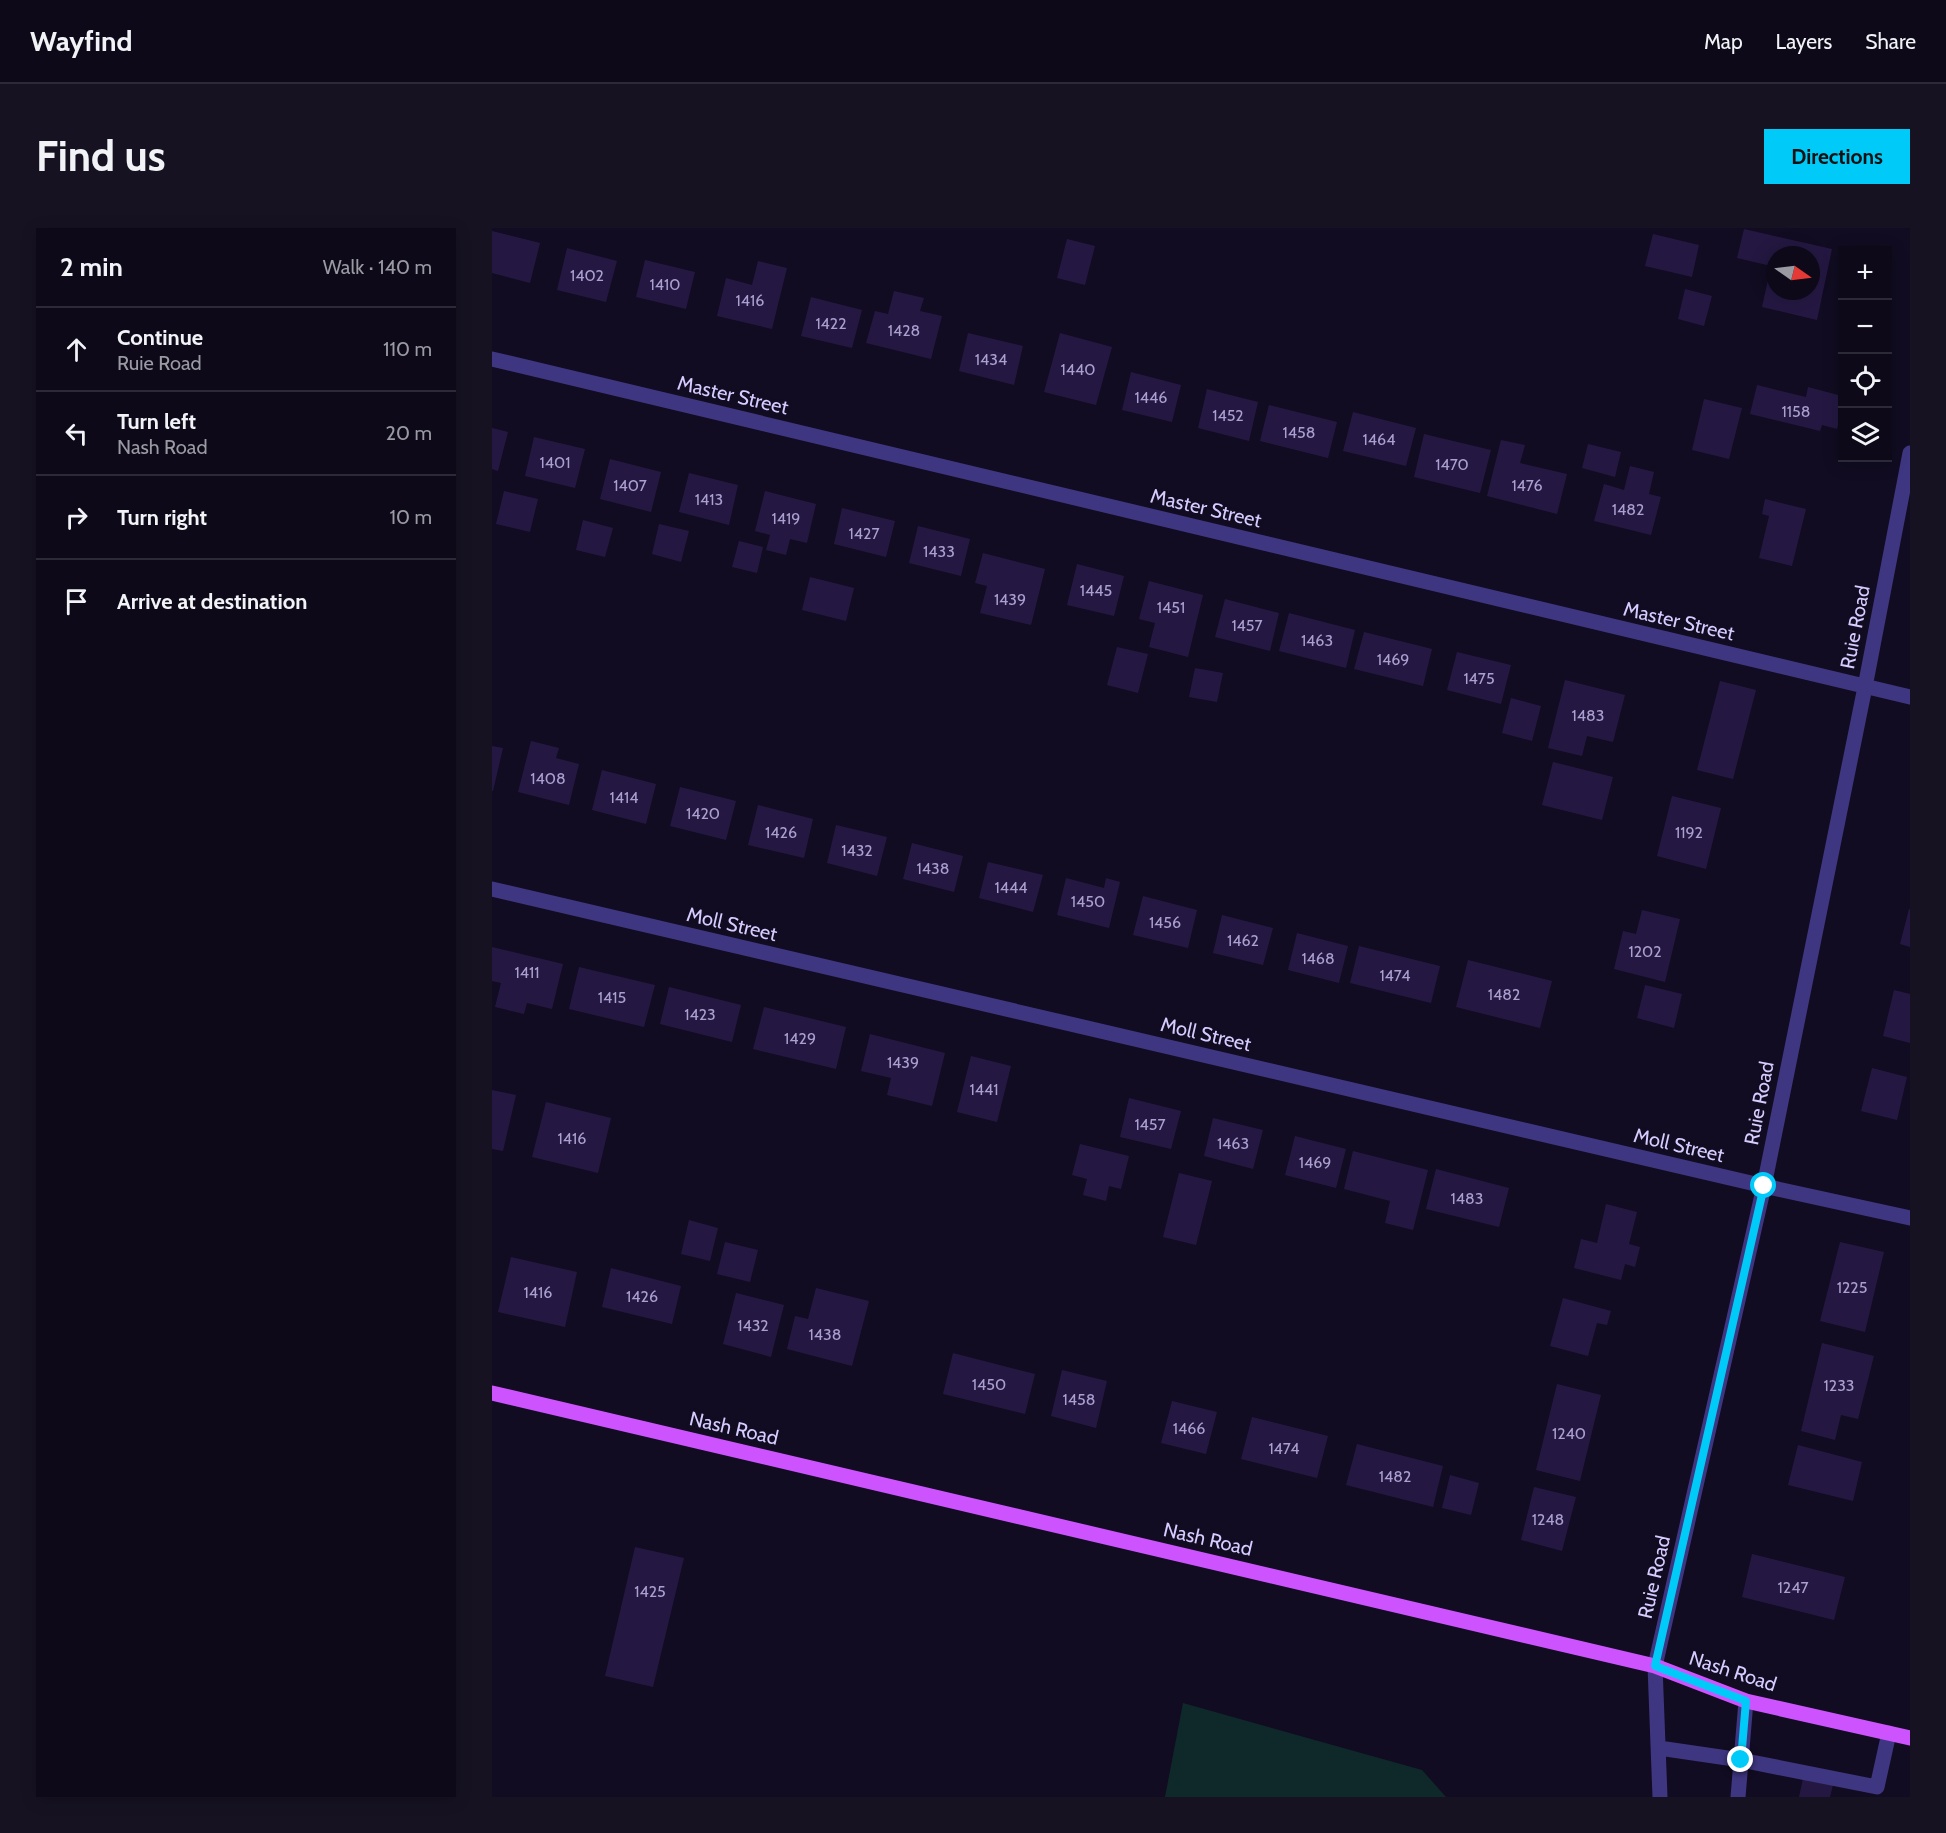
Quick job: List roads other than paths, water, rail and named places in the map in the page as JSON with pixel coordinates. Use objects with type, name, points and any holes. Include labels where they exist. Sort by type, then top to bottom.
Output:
[{"type":"main road","name":"Nash Road","points":[[492,1393],[1655,1666],[1746,1701],[1910,1738]]},
{"type":"street","name":"Master Street","points":[[492,360],[1910,697]]},
{"type":"street","name":"Ruie Road","points":[[1660,1797],[1655,1666],[1764,1186],[1910,453]]},
{"type":"street","name":"Moll Street","points":[[492,890],[1910,1218]]},
{"type":"street","points":[[1738,1797],[1746,1701]]},
{"type":"street","points":[[1659,1748],[1741,1760],[1875,1792],[1889,1733]]}]
